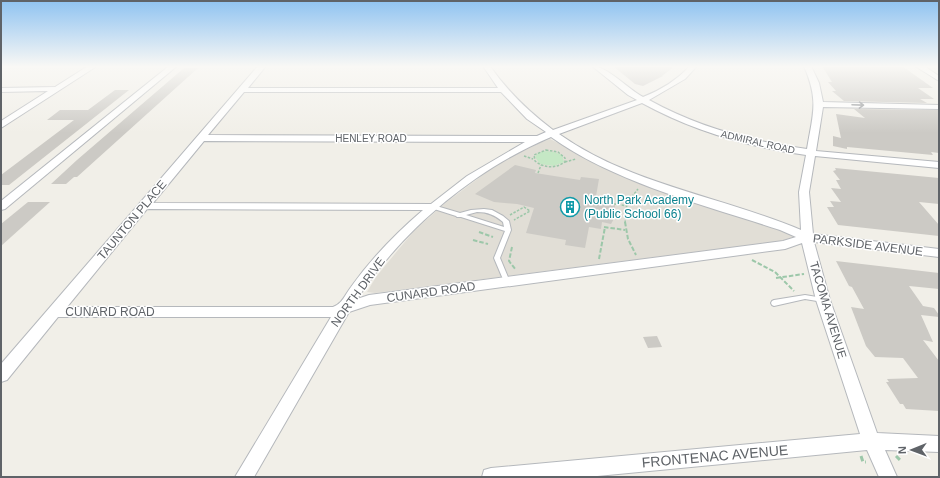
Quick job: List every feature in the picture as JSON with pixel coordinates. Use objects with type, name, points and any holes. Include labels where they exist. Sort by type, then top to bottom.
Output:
[{"type":"street","points":[[1,207],[146,88]]},
{"type":"street","name":"ADMIRAL ROAD","points":[[626,88],[642,100],[669,114],[748,141],[810,153],[856,159],[939,165]]},
{"type":"street","points":[[552,133],[642,100],[666,88]]},
{"type":"street","name":"TACOMA AVENUE","points":[[816,88],[819,104],[804,192],[807,238],[823,300],[866,448],[888,477]]},
{"type":"street","points":[[1,90],[57,89]]},
{"type":"street","points":[[1,125],[57,89]]},
{"type":"street","points":[[242,90],[503,90]]},
{"type":"street","name":"TAUNTON PLACE","points":[[1,375],[242,90]]},
{"type":"street","name":"PARKSIDE AVENUE","points":[[503,90],[530,117],[583,153],[678,193],[784,227],[807,238],[939,253]]},
{"type":"street","points":[[819,104],[939,107]]},
{"type":"street","name":"NORTH DRIVE","points":[[244,477],[289,398],[366,275],[433,207],[488,167],[552,133]]},
{"type":"street","name":"HENLEY ROAD","points":[[202,138],[540,139]]},
{"type":"street","points":[[144,206],[433,207]]},
{"type":"street","name":"CUNARD ROAD","points":[[54,312],[327,312],[344,310],[369,300],[785,245],[807,238]]},
{"type":"street","name":"FRONTENAC AVENUE","points":[[491,477],[866,448],[939,444]]},
{"type":"lane","points":[[433,207],[508,230]]},
{"type":"lane","points":[[460,216],[472,211],[491,212],[504,219],[508,224],[508,230],[497,258],[507,282]]},
{"type":"lane","points":[[774,303],[805,297],[823,300]]},
{"type":"path","points":[[534,159],[536,153],[550,150],[564,156],[565,162]]},
{"type":"path","points":[[522,154],[534,159],[542,165],[554,167],[565,162],[581,158]]},
{"type":"path","points":[[538,173],[542,165]]},
{"type":"path","points":[[639,259],[631,247],[625,230],[627,206],[632,194],[643,186]]},
{"type":"path","points":[[598,201],[627,206]]},
{"type":"path","points":[[507,216],[524,207],[530,211],[511,221]]},
{"type":"path","points":[[598,264],[604,227],[625,230]]},
{"type":"path","points":[[479,232],[493,237]]},
{"type":"path","points":[[473,240],[488,244]]},
{"type":"path","points":[[752,260],[780,277],[789,286]]},
{"type":"path","points":[[776,278],[806,274]]},
{"type":"path","points":[[863,462],[866,448]]},
{"type":"path","points":[[895,455],[901,461]]},
{"type":"shaded area","points":[[550,139],[582,155],[782,230],[794,237],[781,241],[375,293],[367,292],[376,277],[414,231],[444,204],[492,168],[529,147]]},
{"type":"green space","points":[[545,151],[562,155],[564,162],[554,166],[540,164],[535,157],[538,153]]},
{"type":"building","points":[[160,88],[175,88],[77,177],[74,177],[66,184],[51,184]]},
{"type":"building","points":[[834,88],[918,88],[934,99],[920,99],[927,103],[844,101],[832,91],[836,91]]},
{"type":"building","points":[[115,90],[129,90],[9,185],[1,185],[1,175],[74,120],[47,120],[60,110],[88,110]]},
{"type":"building","points":[[854,109],[938,110],[939,153],[931,152],[933,155],[847,147],[847,149],[833,146],[833,136],[841,138],[836,114],[865,118]]},
{"type":"building","name":"North Park Academy (Public School 66)","points":[[515,165],[536,170],[535,173],[580,180],[581,177],[599,179],[595,202],[615,205],[615,217],[611,224],[602,222],[601,229],[589,227],[585,248],[565,245],[566,240],[526,233],[534,208],[517,204],[494,202],[475,194]]},
{"type":"building","points":[[835,168],[939,178],[939,204],[919,202],[939,225],[939,236],[838,225],[827,207],[834,207],[830,201],[841,202],[831,188],[841,189],[836,180],[840,180],[833,171],[836,170]]},
{"type":"building","points":[[28,202],[50,202],[1,246],[1,224]]},
{"type":"building","points":[[836,261],[939,273],[939,289],[909,286],[923,306],[934,308],[939,315],[939,317],[921,315],[933,342],[923,340],[939,361],[939,411],[906,409],[903,404],[900,404],[886,382],[889,382],[887,379],[918,378],[903,358],[875,357],[866,346],[851,307],[864,309],[852,287],[849,286]]},
{"type":"building","points":[[657,336],[662,347],[648,348],[643,337]]},
{"type":"place","name":"North Park Academy (Public School 66)","points":[[570,207]]}]
